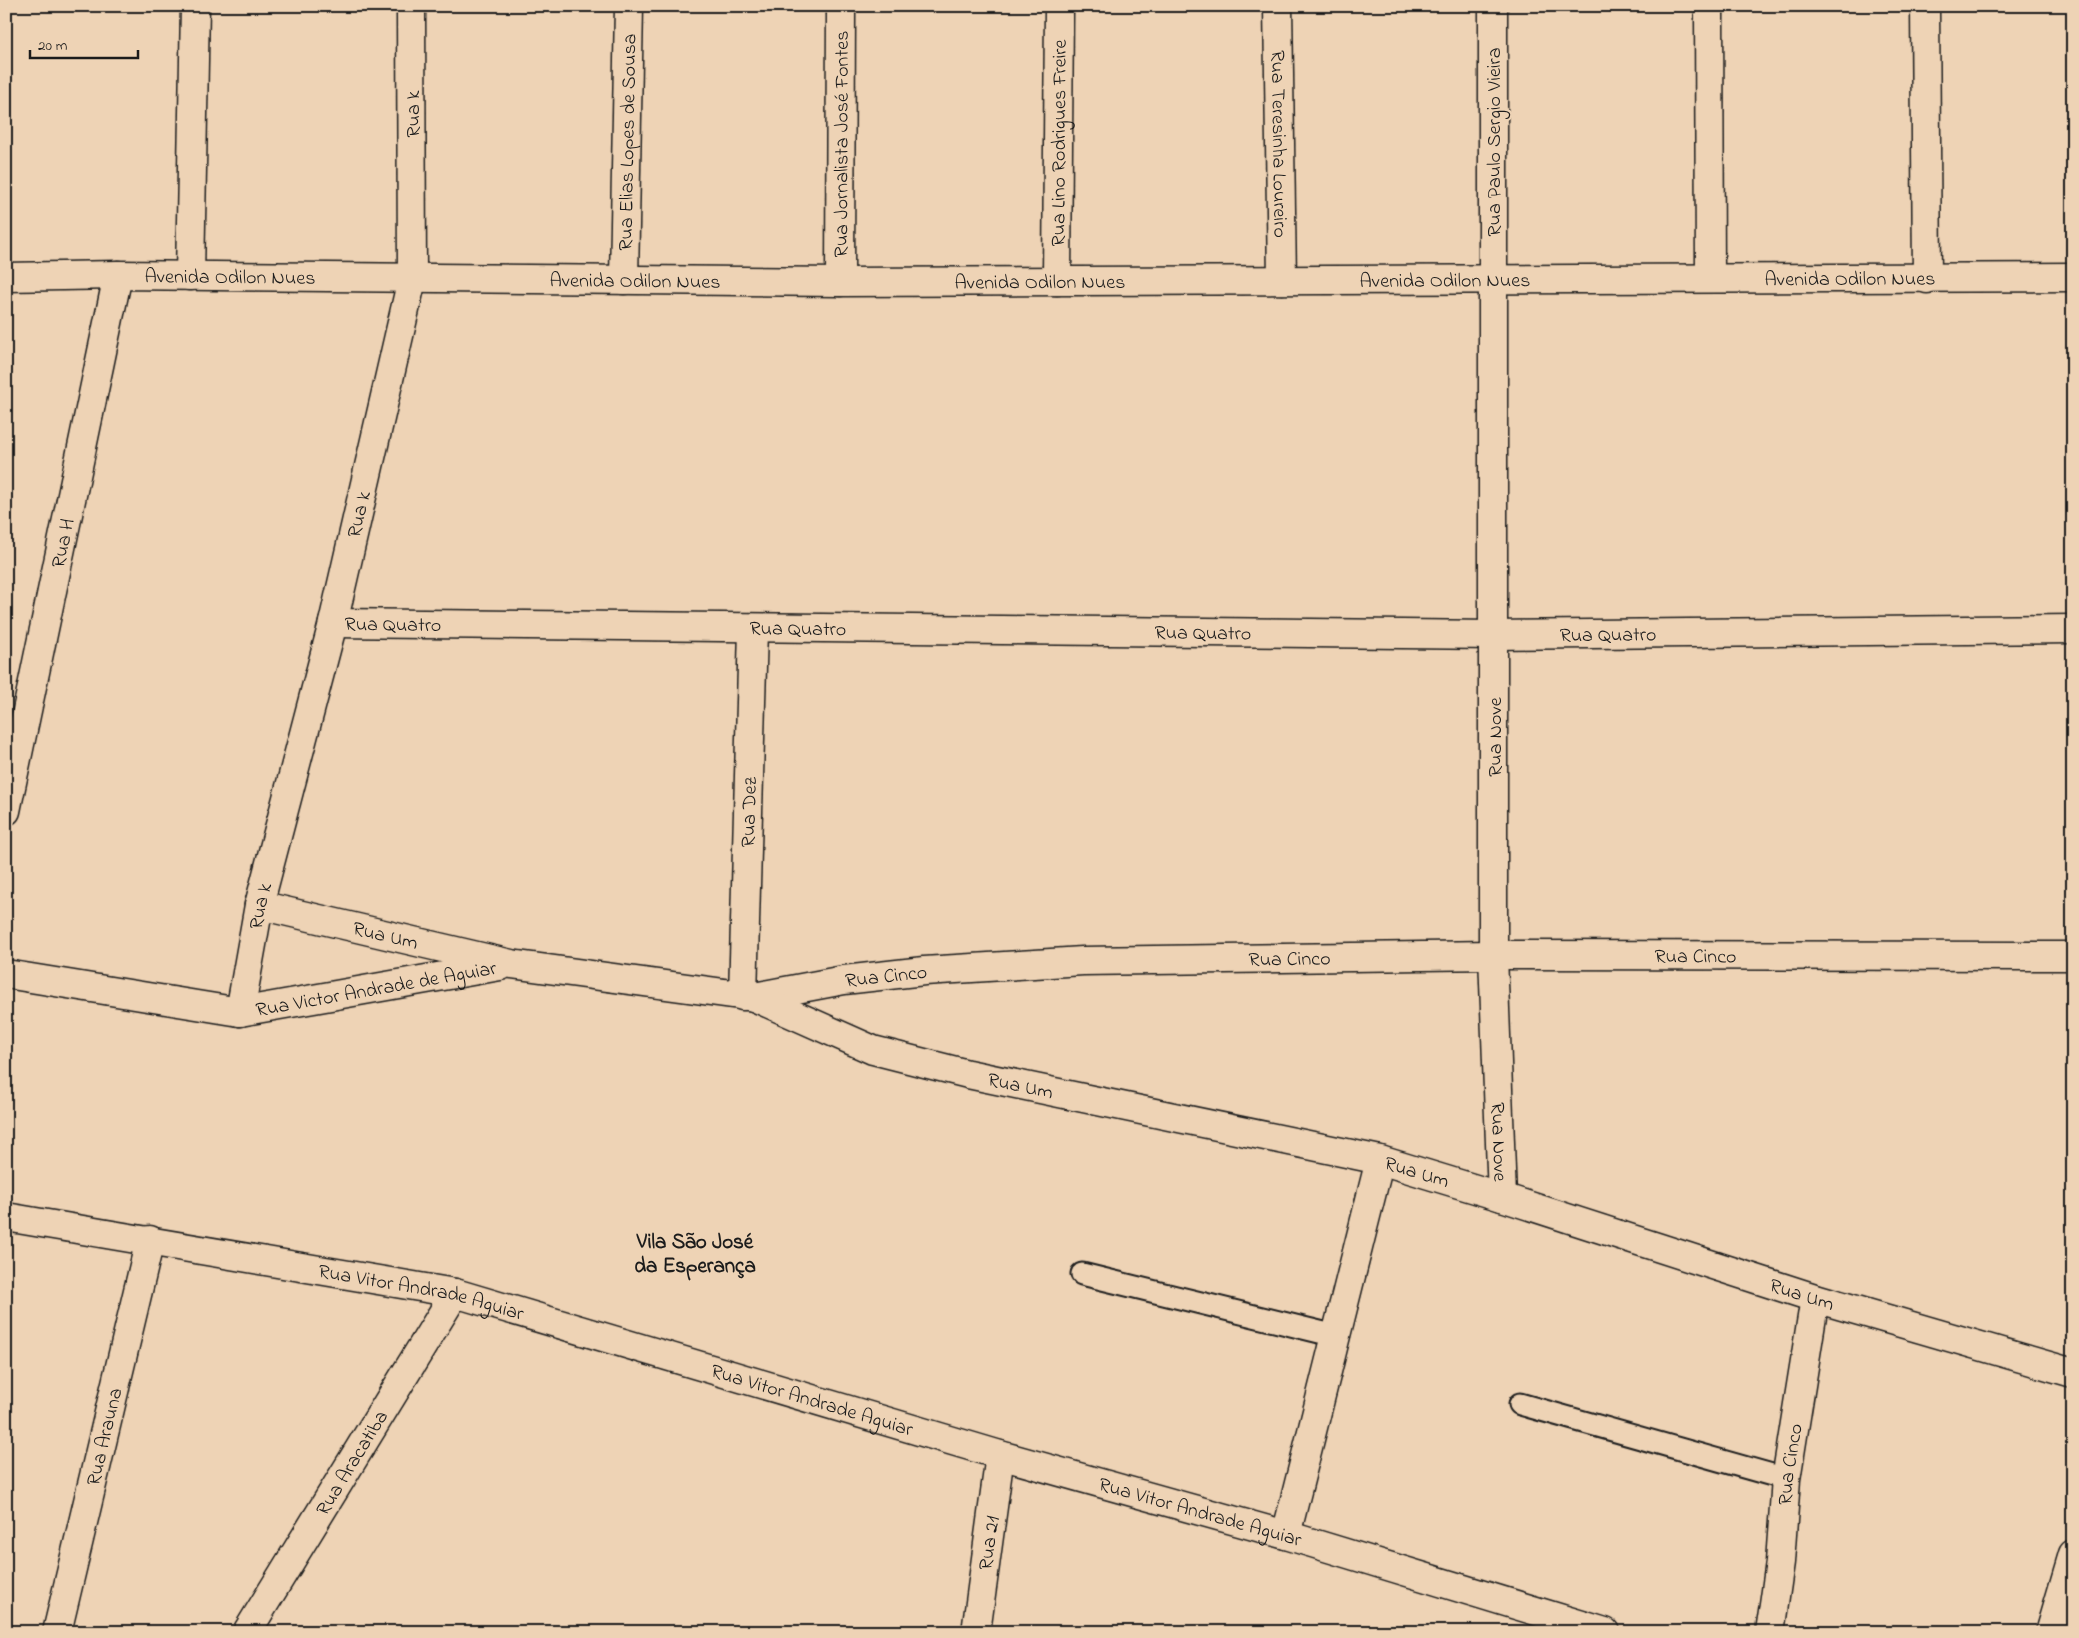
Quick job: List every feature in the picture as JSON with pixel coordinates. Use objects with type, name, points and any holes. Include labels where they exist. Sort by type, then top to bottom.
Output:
[{"type":"street","points":[[190,276],[195,6]]},
{"type":"street","name":"Rua k","points":[[240,1012],[259,905],[333,623],[412,279],[411,6]]},
{"type":"street","name":"Rua Elias Lopes de Sousa","points":[[624,280],[629,6]]},
{"type":"street","name":"Rua Jornalista José Fontes","points":[[840,282],[841,6]]},
{"type":"street","name":"Rua Lino Rodrigues Freire","points":[[1057,281],[1059,6]]},
{"type":"street","name":"Rua Teresinha Loureiro","points":[[1278,6],[1282,280]]},
{"type":"street","name":"Rua Paulo Sergio Vieira","points":[[1493,6],[1494,278]]},
{"type":"street","points":[[1709,6],[1710,278]]},
{"type":"street","points":[[1925,6],[1927,279]]},
{"type":"street","name":"Avenida Odilon Nues","points":[[6,277],[118,275],[840,282],[1494,278],[2073,278]]},
{"type":"street","name":"Rua H","points":[[6,811],[118,275]]},
{"type":"street","name":"Rua Nove","points":[[1494,278],[1494,955],[1502,1197]]},
{"type":"street","name":"Rua Quatro","points":[[333,623],[1494,636],[2073,629]]},
{"type":"street","name":"Rua Dez","points":[[748,996],[752,629]]},
{"type":"street","name":"Rua Um","points":[[259,905],[511,964]]},
{"type":"street","name":"Rua Cinco","points":[[511,964],[748,996],[853,979],[924,971],[1084,961],[1494,955],[2073,956]]},
{"type":"street","name":"Rua Victor Andrade de Aguiar","points":[[240,1012],[511,964]]},
{"type":"street","points":[[6,974],[240,1012]]},
{"type":"street","name":"Rua Um","points":[[748,996],[873,1050],[968,1074],[1380,1160],[1502,1197],[1815,1298],[2073,1373]]},
{"type":"street","points":[[1286,1535],[1380,1160]]},
{"type":"street","name":"Rua Vitor Andrade Aguiar","points":[[6,1217],[455,1293],[1000,1455],[1286,1535],[1605,1632]]},
{"type":"street","name":"Rua Arauna","points":[[57,1632],[150,1240]]},
{"type":"street","name":"Rua Aracatiba","points":[[247,1632],[455,1293]]},
{"type":"street","name":"Rua Cinco","points":[[1770,1632],[1780,1562],[1786,1479],[1815,1298]]},
{"type":"street","name":"Rua 21","points":[[976,1632],[1000,1455]]},
{"type":"street","points":[[2050,1632],[2073,1554]]},
{"type":"lane","points":[[1082,1274],[1336,1336]]},
{"type":"lane","points":[[1520,1404],[1786,1479]]},
{"type":"district","name":"Vila São José da Esperança","points":[[695,1253]]}]
